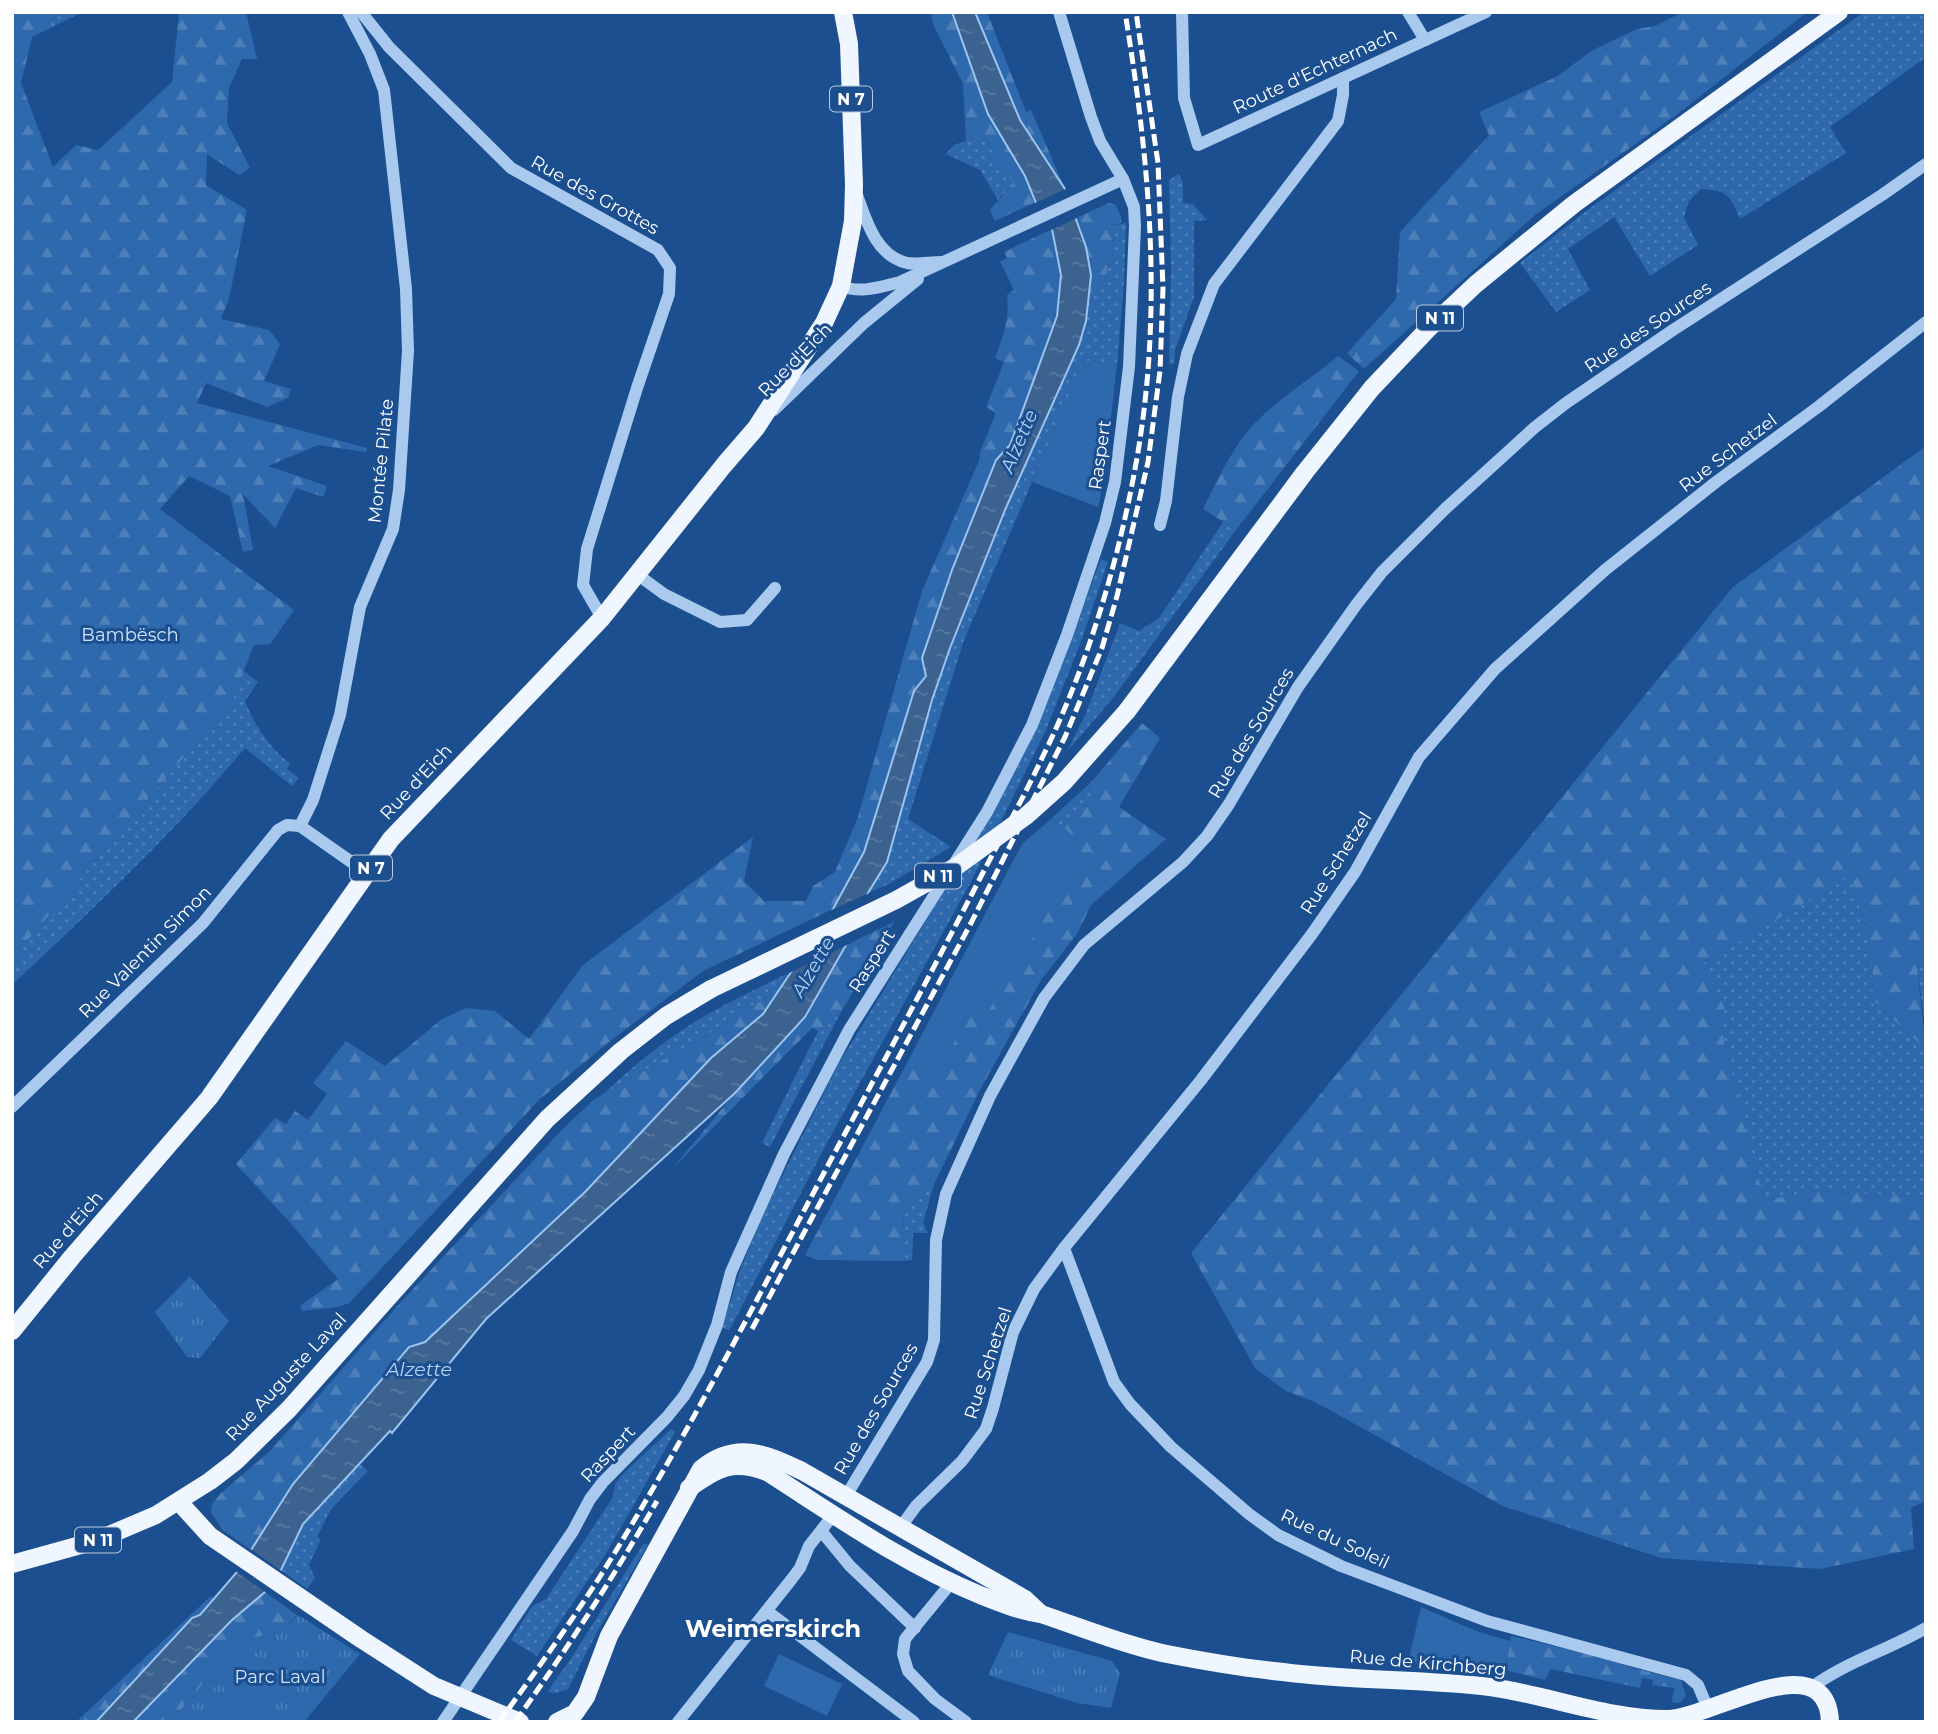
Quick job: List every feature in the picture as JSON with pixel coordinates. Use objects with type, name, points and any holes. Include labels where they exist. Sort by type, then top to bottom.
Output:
[{"type":"main road","name":"N 7","points":[[757,428],[824,323],[841,286],[853,221],[854,185],[849,44],[843,12]]},
{"type":"main road","name":"Rue Auguste Laval","points":[[12,1564],[95,1541],[156,1515],[236,1461],[260,1439],[393,1293],[547,1119],[621,1051],[666,1016],[711,989],[896,900],[957,866],[1026,816],[1064,782],[1127,711],[1305,472],[1372,388],[1427,330],[1494,268],[1574,204],[1839,12]]},
{"type":"main road","name":"Rue d'Eich","points":[[12,1331],[72,1256],[209,1098],[391,839],[602,618],[724,465],[757,428]]},
{"type":"main road","name":"Rue de Kirchberg","points":[[557,1722],[575,1713],[586,1697],[609,1636],[701,1469],[715,1457],[730,1452],[753,1452],[802,1471],[1025,1599],[1041,1614]]},
{"type":"main road","name":"Rue de Kirchberg","points":[[690,1488],[718,1469],[733,1465],[749,1466],[767,1472],[888,1548],[951,1583],[1021,1612],[1041,1614],[1160,1653],[1284,1673],[1448,1682],[1502,1689],[1613,1718],[1669,1719],[1775,1686],[1799,1684],[1812,1687]]},
{"type":"main road","points":[[834,1514],[846,1496]]},
{"type":"main road","points":[[179,1502],[203,1531],[434,1686],[520,1722]]},
{"type":"main road","points":[[888,1548],[900,1528]]},
{"type":"main road","points":[[1812,1687],[1821,1695],[1827,1706],[1830,1722]]},
{"type":"street","name":"Montée Pilate","points":[[300,826],[322,776],[340,715],[360,607],[393,529],[399,490],[408,351],[406,289],[384,90],[370,54],[348,12]]},
{"type":"street","name":"Rue des Grottes","points":[[361,12],[389,47],[511,168],[658,250],[670,268],[669,294],[587,549],[583,585],[602,618]]},
{"type":"street","name":"Raspert","points":[[443,1722],[573,1531],[590,1499],[603,1482],[667,1417],[699,1370],[717,1325],[731,1272],[784,1154],[849,1030],[987,812],[1032,725],[1067,635],[1105,523],[1115,482],[1129,367],[1134,282],[1134,207],[1123,179],[1100,141],[1059,12]]},
{"type":"street","name":"Route d'Echternach","points":[[1182,12],[1184,98],[1198,145],[1486,12]]},
{"type":"street","points":[[1408,12],[1425,40]]},
{"type":"street","points":[[1160,525],[1166,501],[1178,397],[1187,354],[1199,318],[1214,284],[1338,121],[1343,78]]},
{"type":"street","name":"Rue des Sources","points":[[846,1496],[927,1362],[934,1340],[936,1240],[946,1194],[990,1096],[1044,998],[1084,945],[1183,862],[1208,836],[1298,687],[1382,572],[1463,493],[1566,403],[1926,164]]},
{"type":"street","points":[[841,286],[852,290],[865,290],[900,282],[1123,179]]},
{"type":"street","points":[[854,185],[870,230],[885,250],[907,262],[940,264]]},
{"type":"street","name":"Rue d'Eich","points":[[757,428],[812,371],[893,299],[940,264]]},
{"type":"street","name":"Rue Schetzel","points":[[900,1528],[916,1506],[962,1461],[986,1429],[1013,1332],[1034,1289],[1312,934],[1356,872],[1419,757],[1495,669],[1605,570],[1926,322]]},
{"type":"street","points":[[638,575],[664,594],[720,622],[747,620],[775,588]]},
{"type":"street","name":"Rue Valentin Simon","points":[[12,1107],[203,923],[278,830],[287,825],[300,826]]},
{"type":"street","points":[[300,826],[367,873]]},
{"type":"street","name":"Rue du Soleil","points":[[1064,1248],[1114,1382],[1130,1404],[1171,1447],[1278,1535],[1341,1566],[1487,1621],[1686,1675],[1698,1685],[1708,1709]]},
{"type":"street","points":[[677,1722],[800,1568],[809,1546],[834,1514]]},
{"type":"street","points":[[822,1532],[850,1566],[915,1628]]},
{"type":"street","points":[[951,1583],[905,1639],[903,1654],[908,1671],[936,1699],[966,1722]]},
{"type":"street","points":[[767,1611],[914,1722]]},
{"type":"street","points":[[1812,1687],[1836,1670],[1902,1642],[1926,1628]]},
{"type":"green space","name":"Bambësch","points":[[12,12],[61,12],[32,37],[21,83],[53,167],[76,145],[98,150],[172,82],[179,12],[246,12],[257,59],[242,59],[229,88],[227,123],[250,168],[239,175],[207,154],[206,185],[247,210],[229,299],[221,319],[269,330],[280,344],[264,381],[291,389],[288,398],[267,407],[206,383],[197,403],[367,448],[366,452],[318,445],[268,466],[327,486],[323,497],[296,488],[275,528],[243,494],[253,550],[243,552],[230,496],[189,476],[160,509],[294,610],[270,644],[254,645],[232,701],[25,943],[12,971]]},
{"type":"green space","points":[[61,12],[83,12],[32,37]]},
{"type":"green space","points":[[931,12],[952,12],[988,114],[1025,176],[1036,202],[995,221],[990,210],[1013,184],[983,135],[966,141],[963,84],[933,24]]},
{"type":"green space","points":[[975,12],[987,12],[1026,112],[1031,110],[1065,189],[1020,120]]},
{"type":"green space","points":[[1683,12],[1807,12],[1679,113],[1535,215],[1364,369],[1347,353],[1396,299],[1400,232],[1489,135],[1479,112],[1556,77],[1593,50],[1637,29],[1655,26]]},
{"type":"green space","points":[[1864,12],[1926,12],[1926,57],[1830,127],[1846,153],[1740,219],[1727,196],[1717,191],[1701,189],[1689,201],[1684,217],[1698,245],[1650,276],[1614,217],[1568,249],[1590,290],[1556,312],[1520,263],[1582,214]]},
{"type":"green space","points":[[983,135],[1013,184],[998,200],[980,170],[946,154],[954,145]]},
{"type":"green space","points":[[1179,174],[1183,182],[1183,203],[1193,204],[1207,220],[1194,221],[1194,297],[1175,350],[1174,364],[1169,364],[1169,180]]},
{"type":"green space","points":[[1109,203],[1115,204],[1121,216],[1121,223],[1110,226],[1114,249],[1099,296],[1088,296],[1087,257],[1076,218]]},
{"type":"green space","points":[[1126,223],[1117,365],[1084,361],[964,640],[908,819],[951,847],[889,884],[868,893],[887,862],[932,700],[950,648],[1005,510],[1079,345],[1086,321],[1088,296],[1099,296],[1114,249],[1110,226]]},
{"type":"green space","points":[[1052,229],[1061,275],[1056,316],[1010,445],[996,460],[926,676],[914,691],[864,852],[833,909],[703,971],[609,1042],[540,1099],[349,1303],[303,1311],[300,1306],[338,1279],[236,1164],[275,1118],[286,1124],[295,1111],[308,1120],[327,1094],[313,1083],[346,1041],[385,1066],[442,1019],[466,1008],[495,1011],[529,1039],[583,965],[753,837],[744,881],[764,901],[806,901],[813,886],[835,872],[858,817],[922,591],[979,461],[996,413],[986,407],[1004,362],[995,358],[1007,320],[1007,295],[1014,290],[1000,261],[1007,258],[1004,252]]},
{"type":"green space","points":[[1338,356],[1359,371],[1236,530],[1203,509],[1227,462],[1248,430],[1277,403]]},
{"type":"green space","points":[[1084,360],[1117,365],[1104,479],[1098,507],[1032,482]]},
{"type":"green space","points":[[1926,446],[1926,961],[1917,965],[1926,1050],[1873,1000],[1872,953],[1851,875],[1702,964],[1724,1006],[1724,1042],[1764,1200],[1818,1191],[1926,1197],[1926,1501],[1911,1508],[1914,1549],[1820,1569],[1661,1558],[1503,1506],[1315,1402],[1286,1391],[1255,1368],[1191,1253],[1733,587]]},
{"type":"green space","points":[[1223,522],[1236,530],[1113,698],[1067,752],[1086,713],[1120,623],[1139,631],[1159,618]]},
{"type":"green space","points":[[1101,559],[1108,562],[1082,639],[1046,730],[973,878],[828,1141],[729,1331],[722,1327],[741,1268],[765,1210],[838,1065],[938,901],[1034,731]]},
{"type":"green space","points":[[244,671],[258,682],[245,701],[253,719],[269,743],[290,764],[287,769],[299,778],[292,786],[245,748],[103,899],[12,985],[12,971],[25,943],[232,701]]},
{"type":"green space","points":[[1142,723],[1160,738],[1119,807],[1166,839],[1091,905],[1077,934],[1041,980],[980,1090],[934,1184],[917,1190],[904,1214],[901,1261],[817,1260],[805,1255],[910,1057],[939,1072],[973,1003],[989,1010],[1074,837],[1062,827],[1097,791],[1091,782]]},
{"type":"green space","points":[[1091,782],[1098,791],[1062,827],[1052,818]]},
{"type":"green space","points":[[1052,818],[1074,837],[1083,855],[989,1010],[973,1003],[939,1072],[910,1057],[1022,844]]},
{"type":"green space","points":[[1851,874],[1872,953],[1873,1000],[1926,1050],[1926,1197],[1818,1191],[1764,1200],[1724,1042],[1724,1006],[1702,964]]},
{"type":"green space","points":[[894,922],[841,1012],[818,1031],[812,1028],[671,1170],[735,1093],[805,1017],[846,945]]},
{"type":"green space","points":[[1926,961],[1926,1034],[1917,965]]},
{"type":"green space","points":[[788,973],[779,989],[709,1034],[602,1095],[629,1070],[691,1024]]},
{"type":"green space","points":[[779,989],[763,1014],[711,1058],[586,1191],[425,1342],[409,1347],[293,1484],[251,1550],[224,1531],[211,1513],[212,1504],[220,1494],[270,1451],[401,1302],[559,1133],[593,1100],[709,1034]]},
{"type":"green space","points":[[841,1012],[770,1147],[762,1143],[818,1031]]},
{"type":"green space","points":[[934,1184],[923,1223],[928,1233],[913,1233],[912,1260],[901,1261],[904,1214],[917,1190]]},
{"type":"green space","points":[[190,1276],[229,1321],[200,1358],[187,1357],[155,1312]]},
{"type":"green space","points":[[671,1429],[675,1432],[607,1552],[537,1656],[511,1640],[532,1606],[546,1599],[613,1497],[615,1484]]},
{"type":"green space","points":[[360,1464],[368,1471],[331,1509],[317,1537],[321,1539],[309,1565],[315,1578],[307,1589],[281,1570],[303,1524]]},
{"type":"green space","points":[[644,1543],[648,1545],[598,1630],[568,1689],[556,1693],[547,1692],[570,1660]]},
{"type":"green space","points":[[265,1592],[297,1615],[282,1632],[253,1638],[226,1657],[171,1722],[133,1722],[232,1620]]},
{"type":"green space","points":[[211,1596],[214,1599],[200,1615],[192,1618],[96,1722],[76,1722]]},
{"type":"green space","points":[[1421,1607],[1476,1631],[1510,1641],[1505,1670],[1408,1662]]},
{"type":"green space","name":"Parc Laval","points":[[298,1615],[360,1654],[304,1722],[171,1722],[226,1657],[252,1638],[282,1632]]},
{"type":"green space","points":[[1008,1632],[1112,1661],[1120,1673],[1111,1708],[1077,1703],[988,1675]]},
{"type":"green space","points":[[1511,1636],[1627,1663],[1630,1667],[1681,1680],[1686,1696],[1679,1703],[1672,1702],[1674,1688],[1652,1685],[1653,1680],[1642,1678],[1640,1688],[1551,1669],[1545,1680],[1505,1670]]},
{"type":"green space","points":[[779,1654],[842,1684],[827,1716],[764,1686]]},
{"type":"green space","points":[[247,1666],[275,1691],[247,1722],[223,1722],[209,1708]]},
{"type":"water","name":"Alzette","points":[[952,12],[975,12],[1020,120],[1065,189],[1086,247],[1091,275],[1086,321],[1079,345],[1005,510],[950,648],[932,700],[887,862],[868,893],[846,945],[805,1017],[735,1093],[486,1319],[392,1433],[390,1431],[303,1524],[281,1570],[265,1592],[232,1620],[133,1722],[96,1722],[192,1618],[200,1615],[237,1572],[293,1484],[409,1347],[425,1342],[586,1191],[711,1058],[763,1014],[833,909],[864,852],[914,691],[926,676],[922,658],[952,570],[996,460],[1010,445],[1057,316],[1061,275],[1052,229],[1036,203],[1025,176],[988,114]]},
{"type":"pier","points":[[1068,188],[1079,217],[1049,231],[1033,204]]},
{"type":"pier","points":[[874,891],[851,943],[783,976],[827,912]]},
{"type":"pier","points":[[249,1548],[283,1572],[268,1594],[234,1570]]},
{"type":"railway","points":[[499,1722],[601,1575],[695,1414],[1027,790],[1060,720],[1089,646],[1113,568],[1131,490],[1146,396],[1150,341],[1150,231],[1146,177],[1125,12]]},
{"type":"railway","points":[[752,1329],[970,925],[1065,737],[1102,648],[1148,462],[1160,371],[1163,288],[1158,163],[1136,12]]},
{"type":"railway","points":[[515,1722],[589,1613],[657,1501]]},
{"type":"district","name":"Weimerskirch","points":[[773,1628]]}]
